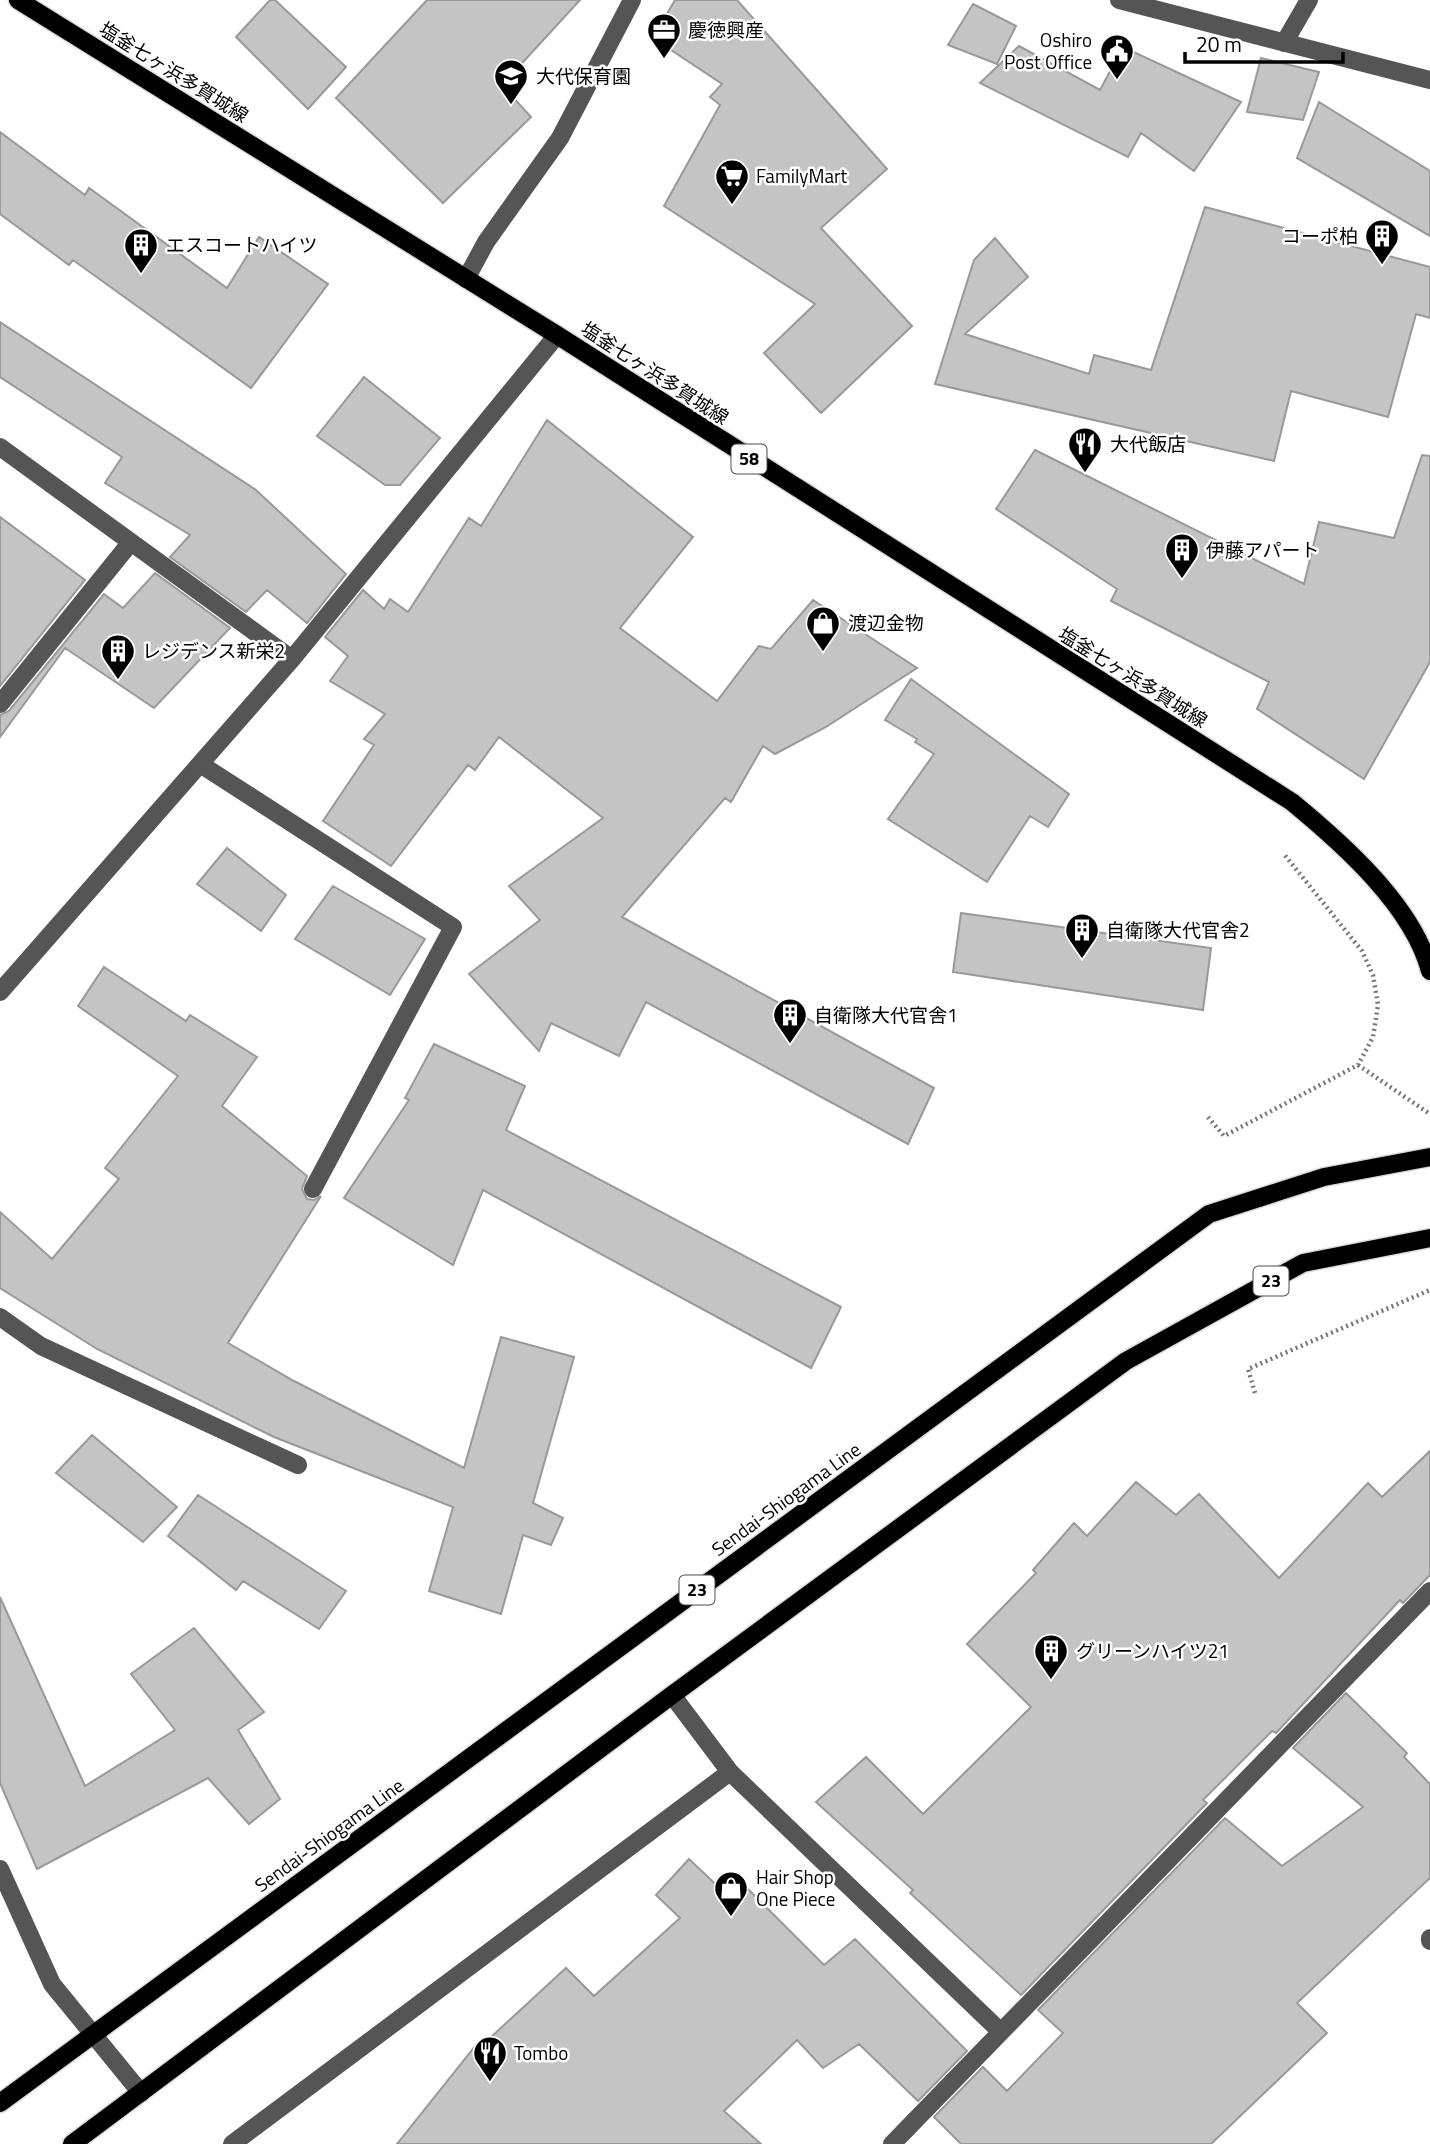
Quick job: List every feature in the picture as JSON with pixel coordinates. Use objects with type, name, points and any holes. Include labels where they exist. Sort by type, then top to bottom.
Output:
[{"type":"main road","name":"塩釜七ヶ浜多賀城線","points":[[18,0],[557,335],[1292,802],[1339,840],[1389,898],[1425,952],[1430,971]]},
{"type":"main road","name":"Sendai-Shiogama Line","points":[[0,2102],[1209,1214],[1324,1177],[1430,1157]]},
{"type":"main road","name":"23","points":[[72,2144],[672,1695],[1126,1361],[1303,1264],[1430,1238]]},
{"type":"street","points":[[466,279],[486,242],[559,138],[632,0]]},
{"type":"street","points":[[1119,0],[1430,80]]},
{"type":"street","points":[[1284,43],[1308,0]]},
{"type":"street","points":[[0,992],[292,659],[557,335]]},
{"type":"street","points":[[0,447],[292,659]]},
{"type":"street","points":[[0,704],[131,542]]},
{"type":"street","points":[[200,764],[453,927],[313,1189]]},
{"type":"street","points":[[0,1317],[41,1346],[298,1465]]},
{"type":"street","points":[[892,2144],[1430,1591]]},
{"type":"street","points":[[672,1695],[730,1772],[1001,2032]]},
{"type":"street","points":[[232,2144],[730,1772]]},
{"type":"street","points":[[0,1869],[52,1984],[141,2092]]},
{"type":"path","points":[[1208,1117],[1224,1136],[1358,1065],[1373,1037],[1378,1005],[1373,975],[1362,951],[1283,853]]},
{"type":"path","points":[[1358,1065],[1430,1114]]},
{"type":"path","points":[[1255,1393],[1248,1368],[1430,1290]]},
{"type":"building","points":[[270,0],[275,0],[346,67],[308,109],[236,37]]},
{"type":"building","points":[[427,0],[580,0],[502,85],[531,117],[443,203],[336,98]]},
{"type":"building","points":[[675,0],[737,0],[887,169],[821,228],[912,326],[821,413],[764,353],[815,304],[664,206],[720,105],[710,97],[722,84],[653,38]]},
{"type":"building","points":[[973,4],[1016,26],[997,64],[948,45]]},
{"type":"building","points":[[1019,46],[1100,90],[1123,47],[1241,102],[1194,171],[1141,133],[1128,157],[980,83]]},
{"type":"building","points":[[1261,58],[1319,72],[1303,120],[1247,112]]},
{"type":"building","points":[[1319,102],[1430,171],[1430,236],[1297,158]]},
{"type":"building","points":[[0,132],[85,195],[89,188],[227,288],[259,237],[328,284],[251,388],[73,260],[69,265],[0,214]]},
{"type":"building","points":[[1205,207],[1430,267],[1430,318],[1416,314],[1388,417],[1291,391],[1274,461],[935,384],[974,260],[995,238],[1028,277],[965,334],[1089,374],[1094,355],[1151,370]]},
{"type":"building","points":[[0,322],[256,490],[346,574],[307,623],[267,590],[246,612],[170,557],[190,535],[105,483],[122,457],[0,377]]},
{"type":"building","points":[[364,377],[440,438],[400,485],[385,485],[317,436]]},
{"type":"building","points":[[547,420],[693,537],[620,628],[717,701],[759,646],[771,649],[813,600],[917,668],[826,727],[775,754],[763,746],[731,802],[725,798],[622,917],[934,1088],[908,1144],[646,1002],[619,1056],[551,1023],[539,1051],[469,974],[540,920],[509,886],[603,818],[499,737],[475,770],[468,765],[391,866],[323,821],[374,745],[364,739],[385,714],[330,681],[348,656],[325,637],[363,590],[384,609],[390,599],[408,612],[469,518],[481,526]]},
{"type":"building","points":[[1035,450],[1304,584],[1319,522],[1394,538],[1422,455],[1430,456],[1430,662],[1364,779],[1257,709],[1269,682],[1111,601],[1117,589],[996,509]]},
{"type":"building","points":[[0,517],[85,580],[0,686]]},
{"type":"building","points":[[155,573],[230,628],[154,708],[65,648],[0,737],[0,715],[9,711],[104,594],[123,608]]},
{"type":"building","points":[[911,679],[1069,794],[1048,827],[1030,816],[987,882],[888,819],[934,754],[915,742],[917,739],[885,720]]},
{"type":"building","points":[[227,848],[286,895],[261,931],[197,884]]},
{"type":"building","points":[[333,886],[425,939],[390,995],[295,939]]},
{"type":"building","name":"自衛隊大代官舎2","points":[[961,913],[1211,948],[1203,1010],[953,972]]},
{"type":"building","points":[[104,967],[186,1021],[190,1015],[257,1057],[222,1106],[307,1176],[302,1189],[307,1199],[314,1200],[321,1196],[228,1343],[294,1381],[464,1468],[501,1337],[574,1357],[533,1503],[563,1518],[551,1545],[523,1535],[501,1614],[429,1591],[453,1507],[274,1437],[97,1349],[0,1288],[0,1212],[52,1259],[119,1179],[105,1168],[178,1076],[78,1006]]},
{"type":"building","points":[[434,1044],[525,1086],[506,1130],[841,1307],[811,1368],[483,1190],[453,1265],[344,1198],[409,1100],[405,1098]]},
{"type":"building","points":[[92,1435],[177,1507],[143,1542],[56,1473]]},
{"type":"building","points":[[1430,1451],[1430,1575],[1403,1603],[1400,1600],[1276,1733],[1272,1731],[1203,1800],[1207,1803],[1021,1995],[910,1893],[913,1890],[816,1802],[866,1757],[923,1814],[1031,1707],[967,1644],[1036,1573],[1033,1570],[1074,1523],[1087,1536],[1136,1482],[1176,1515],[1199,1494],[1279,1578],[1368,1483],[1382,1497]]},
{"type":"building","points":[[198,1495],[346,1591],[319,1629],[243,1581],[236,1590],[168,1536]]},
{"type":"building","points":[[0,1597],[85,1786],[175,1730],[131,1674],[194,1628],[264,1712],[238,1730],[280,1799],[249,1824],[208,1778],[37,1869],[0,1783]]},
{"type":"building","points":[[1346,1693],[1407,1753],[1404,1757],[1430,1784],[1430,1878],[1297,2003],[1327,2033],[1211,2144],[961,2144],[934,2117],[983,2067],[1007,2091],[1063,2033],[1038,2010],[1225,1818],[1282,1866],[1363,1807],[1293,1748]]},
{"type":"building","points":[[689,1859],[728,1896],[744,1885],[824,1965],[855,1939],[967,2051],[918,2101],[859,2044],[823,2068],[797,2040],[724,2111],[761,2144],[397,2144],[476,2045],[479,2048],[566,1968],[594,1996],[680,1918],[656,1895]]},
{"type":"place","name":"慶徳興産","points":[[664,60]]},
{"type":"place","name":"Oshiro Post Office","points":[[1117,81]]},
{"type":"place","name":"大代保育園","points":[[511,106]]},
{"type":"place","name":"FamilyMart","points":[[732,206]]},
{"type":"place","name":"コーポ柏","points":[[1382,266]]},
{"type":"place","name":"エスコートハイツ","points":[[141,275]]},
{"type":"place","name":"大代飯店","points":[[1085,474]]},
{"type":"place","name":"伊藤アパート","points":[[1182,580]]},
{"type":"place","name":"渡辺金物","points":[[823,653]]},
{"type":"place","name":"レジデンス新栄2","points":[[118,681]]},
{"type":"place","name":"自衛隊大代官舎2","points":[[1082,960]]},
{"type":"place","name":"自衛隊大代官舎1","points":[[790,1045]]},
{"type":"place","name":"グリーンハイツ21","points":[[1051,1681]]},
{"type":"place","name":"Hair Shop One Piece","points":[[731,1918]]},
{"type":"place","name":"Tombo","points":[[490,2083]]}]
